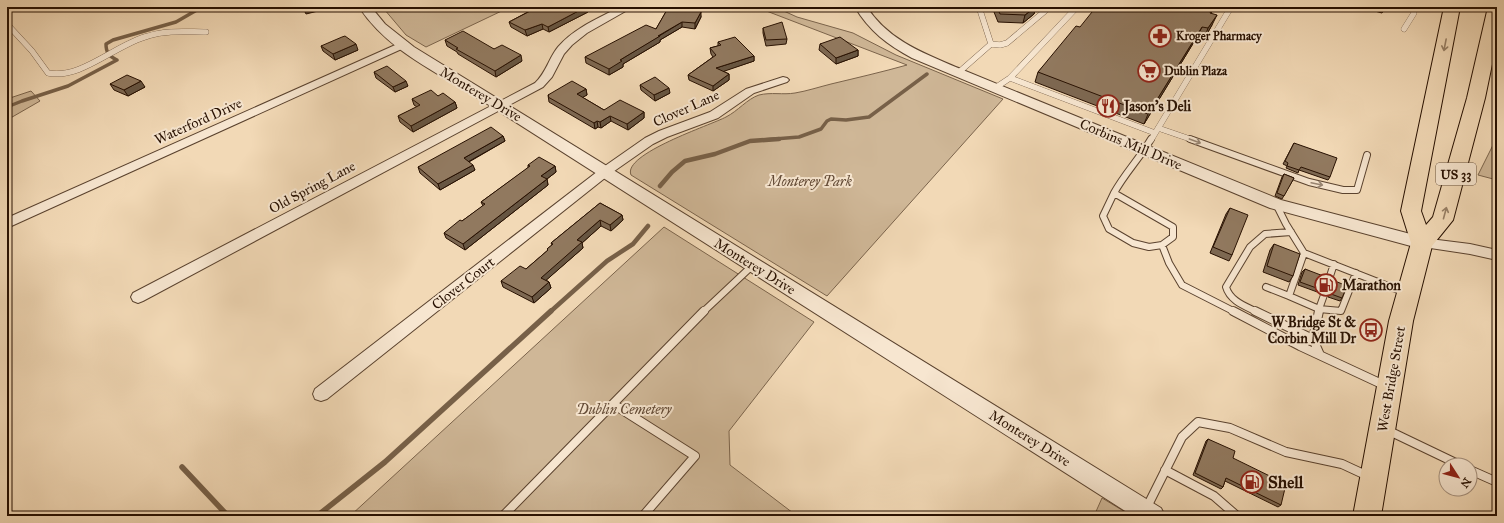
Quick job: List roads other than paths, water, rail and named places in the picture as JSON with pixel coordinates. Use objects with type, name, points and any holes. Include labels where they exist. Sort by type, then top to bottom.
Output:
[{"type":"main road","name":"US 33","points":[[1422,243],[1411,211],[1452,7]]},
{"type":"main road","name":"West Bridge Street","points":[[1367,516],[1401,321],[1422,243],[1443,220],[1476,98],[1496,7]]},
{"type":"street","name":"Monterey Drive","points":[[365,7],[372,19],[402,46],[606,171],[1149,513]]},
{"type":"street","name":"Corbins Mill Drive","points":[[861,7],[867,18],[894,42],[921,57],[958,73],[1247,194],[1276,204],[1422,243]]},
{"type":"street","name":"Old Spring Lane","points":[[138,297],[501,106],[544,81],[558,54],[569,42],[626,8]]},
{"type":"street","name":"Waterford Drive","points":[[7,223],[402,46]]},
{"type":"street","name":"Clover Lane","points":[[606,171],[649,141],[663,134],[714,115],[750,91],[783,80]]},
{"type":"street","name":"Clover Court","points":[[321,394],[606,171]]},
{"type":"street","points":[[1422,243],[1470,249],[1497,255]]},
{"type":"lane","points":[[979,7],[992,44]]},
{"type":"lane","points":[[958,73],[992,44],[1007,43],[1046,11],[1045,7]]},
{"type":"lane","points":[[995,88],[1010,78],[1077,7]]},
{"type":"lane","points":[[1113,192],[1173,227],[1173,237],[1162,245],[1149,247],[1133,243],[1109,229],[1104,216],[1113,192],[1127,171],[1145,150],[1231,7]]},
{"type":"lane","points":[[1404,29],[1414,13],[1414,7]]},
{"type":"lane","points":[[7,24],[32,51],[48,73],[54,74],[66,74],[146,36],[163,32],[206,32]]},
{"type":"lane","points":[[1010,78],[1156,130],[1310,182],[1343,190],[1357,190],[1367,155]]},
{"type":"lane","points":[[1276,204],[1304,253],[1408,294]]},
{"type":"lane","points":[[1291,232],[1266,234],[1250,247],[1226,287],[1228,295],[1240,304],[1313,339]]},
{"type":"lane","points":[[1162,245],[1169,263],[1182,285],[1320,355],[1390,388]]},
{"type":"lane","points":[[1289,296],[1304,253]]},
{"type":"lane","points":[[1328,282],[1334,264]]},
{"type":"lane","points":[[503,516],[694,321],[754,265]]},
{"type":"lane","points":[[1266,287],[1320,309],[1341,311],[1356,273]]},
{"type":"lane","points":[[1320,355],[1313,339],[1324,295]]},
{"type":"lane","points":[[613,404],[695,456],[643,516]]},
{"type":"lane","points":[[1149,513],[1165,470],[1182,437],[1198,422],[1230,428],[1286,452],[1342,464],[1374,478]]},
{"type":"lane","points":[[1383,428],[1443,457]]},
{"type":"lane","points":[[1165,470],[1214,496],[1237,516]]},
{"type":"lane","points":[[1478,474],[1497,482]]},
{"type":"waterway","points":[[7,107],[68,86],[117,60],[110,56],[107,52],[106,44],[113,40],[176,22],[202,7]]},
{"type":"waterway","points":[[761,140],[799,137],[821,129],[827,121],[831,119],[846,120],[869,117],[927,74]]},
{"type":"waterway","points":[[660,186],[672,172],[685,161],[715,154],[750,141],[779,139]]},
{"type":"waterway","points":[[550,312],[607,261],[633,244],[648,226]]},
{"type":"waterway","points":[[317,516],[385,462],[551,311]]},
{"type":"waterway","points":[[182,467],[228,516]]},
{"type":"place","name":"Kroger Pharmacy","points":[[1160,36]]},
{"type":"place","name":"Dublin Plaza","points":[[1149,71]]},
{"type":"place","name":"Jason's Deli","points":[[1108,106]]},
{"type":"place","name":"Marathon","points":[[1326,285]]},
{"type":"place","name":"W Bridge St & Corbin Mill Dr","points":[[1371,330]]},
{"type":"place","name":"Shell","points":[[1252,482]]},
{"type":"park label","name":"Monterey Park","points":[[810,181]]},
{"type":"park label","name":"Dublin Cemetery","points":[[624,409]]}]
